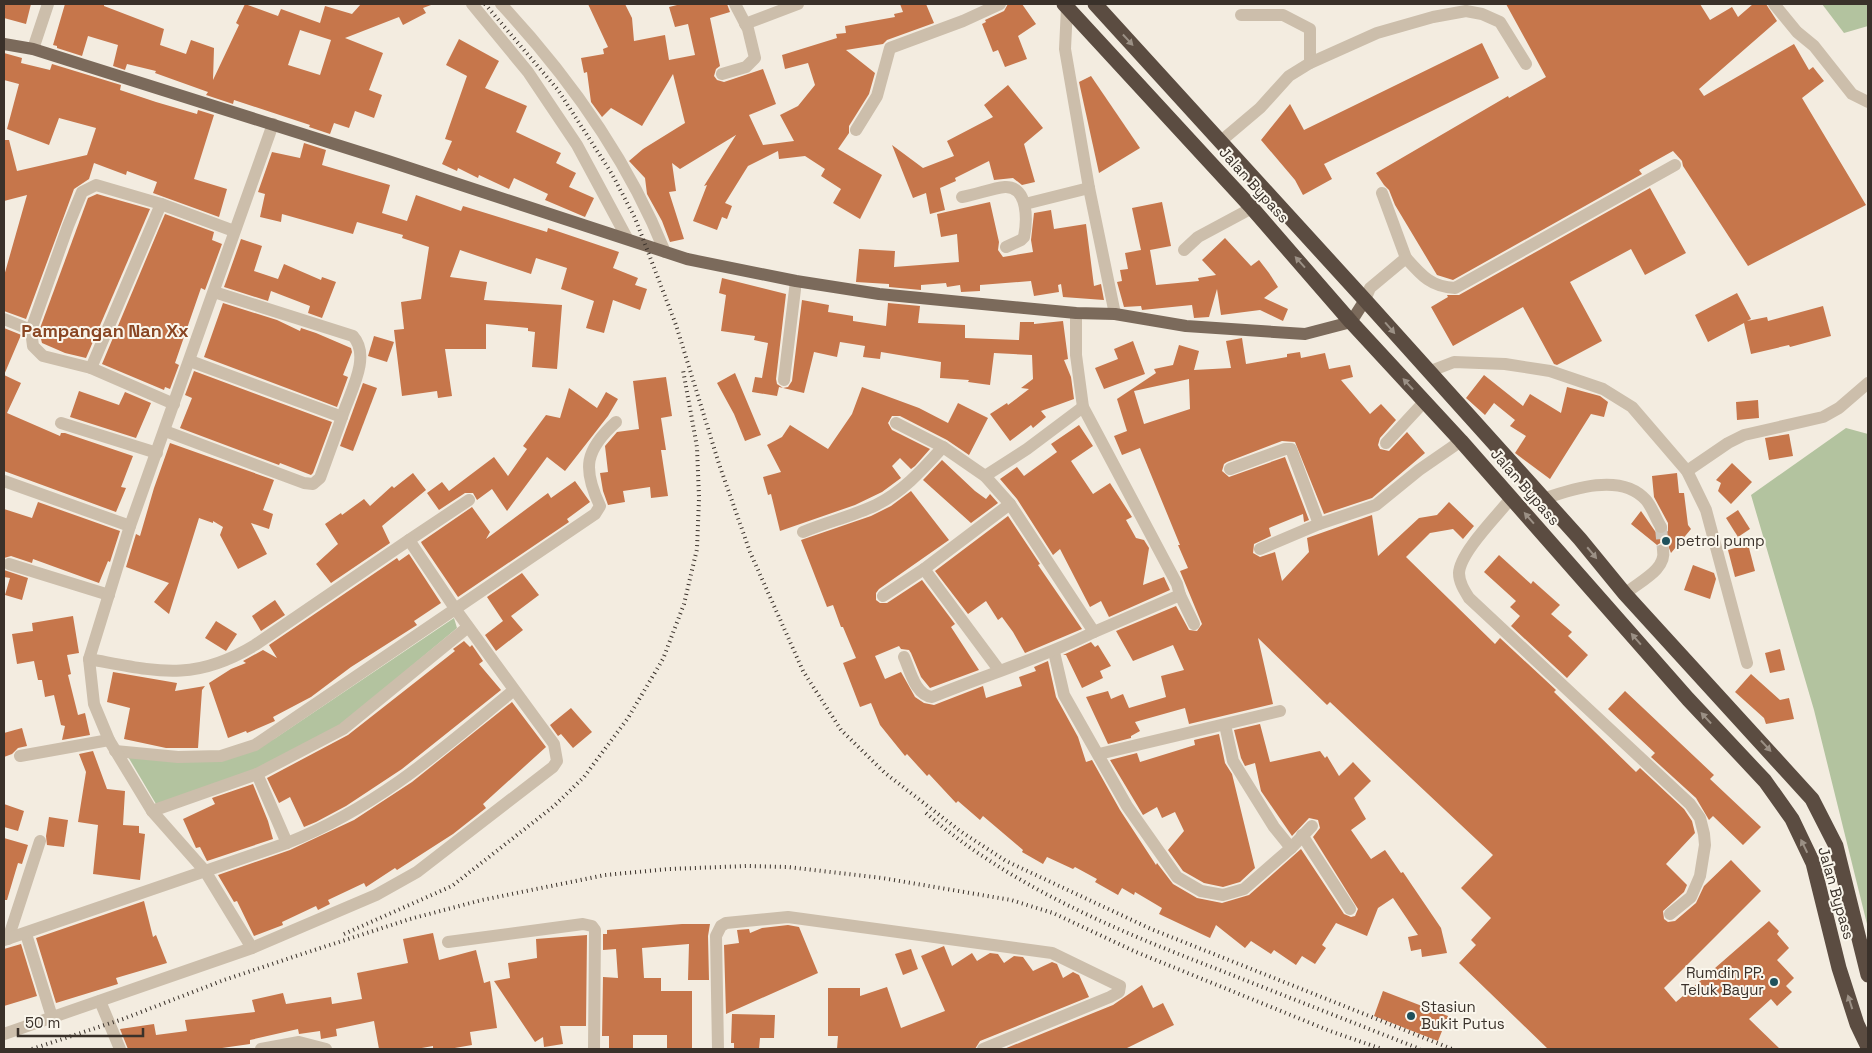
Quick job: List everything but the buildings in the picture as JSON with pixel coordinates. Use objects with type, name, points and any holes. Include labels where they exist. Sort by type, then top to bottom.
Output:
[{"type":"highway","name":"Jalan Bypass","points":[[1095,4],[1365,300],[1543,499],[1625,594],[1812,799],[1836,846],[1868,975]]},
{"type":"highway","name":"Jalan Bypass","points":[[1065,6],[1252,208],[1351,322],[1512,497],[1668,676],[1765,781],[1792,819],[1813,863],[1839,968],[1857,1024],[1868,1047]]},
{"type":"highway","points":[[1668,676],[1686,659]]},
{"type":"main road","points":[[4,44],[33,48],[628,238],[687,259],[796,281],[879,294],[1076,313],[1115,314],[1186,326],[1305,334],[1351,322],[1365,300]]},
{"type":"street","points":[[33,48],[48,4]]},
{"type":"street","points":[[472,4],[528,72],[577,145],[628,238]]},
{"type":"street","points":[[501,4],[528,32],[571,89],[625,168],[648,210],[666,252]]},
{"type":"street","points":[[722,74],[746,67],[755,58],[745,24],[735,4]]},
{"type":"street","points":[[745,24],[798,4]]},
{"type":"street","points":[[856,130],[877,96],[890,48],[963,21],[1000,4]]},
{"type":"street","points":[[1774,4],[1797,32],[1814,46],[1834,74],[1852,94],[1868,102]]},
{"type":"street","points":[[1065,6],[1065,49],[1089,188],[1115,314]]},
{"type":"street","points":[[1221,142],[1260,108],[1289,76],[1310,63],[1378,33],[1433,17],[1466,11],[1482,14],[1500,22],[1526,64]]},
{"type":"street","points":[[1241,15],[1283,15],[1310,29],[1310,63]]},
{"type":"street","points":[[252,948],[205,871],[152,811],[112,745],[94,704],[89,659],[130,526],[166,431],[234,231],[273,124]]},
{"type":"street","points":[[1382,193],[1401,240],[1406,258],[1427,281],[1441,288],[1455,288],[1675,165]]},
{"type":"street","points":[[174,404],[91,368],[43,356],[33,346],[31,330],[82,192],[96,185],[161,204],[234,231]]},
{"type":"street","points":[[962,197],[1006,187],[1018,192],[1025,204],[1024,236],[1021,240],[1006,247]]},
{"type":"street","points":[[1025,204],[1089,188]]},
{"type":"street","points":[[91,368],[161,204]]},
{"type":"street","points":[[1184,250],[1198,237],[1252,208]]},
{"type":"street","points":[[1365,300],[1370,288],[1406,258]]},
{"type":"street","points":[[784,380],[796,281]]},
{"type":"street","points":[[166,431],[304,483],[313,484],[320,478],[342,417],[360,359],[358,342],[353,336],[214,292]]},
{"type":"street","points":[[1076,313],[1076,355],[1083,407],[1178,584],[1180,596],[1194,624]]},
{"type":"street","points":[[4,319],[31,330]]},
{"type":"street","points":[[190,361],[342,417]]},
{"type":"street","points":[[1428,372],[1454,362],[1506,364],[1550,371],[1603,389],[1632,407],[1687,471],[1706,510],[1747,663]]},
{"type":"street","points":[[1687,471],[1728,442],[1744,435],[1823,417],[1839,408],[1868,383]]},
{"type":"street","points":[[1386,443],[1424,402]]},
{"type":"street","points":[[985,476],[1027,449],[1083,407]]},
{"type":"street","points":[[20,756],[112,745],[178,757],[221,756],[255,745],[595,514],[600,506],[591,480],[589,464],[592,450],[598,438],[616,422]]},
{"type":"street","points":[[61,423],[157,454]]},
{"type":"street","points":[[896,423],[943,447],[985,476],[1010,504],[1094,632]]},
{"type":"street","points":[[1260,548],[1319,524],[1376,505],[1419,470],[1461,441]]},
{"type":"street","points":[[803,532],[876,505],[918,475],[943,447]]},
{"type":"street","points":[[1230,469],[1285,449],[1291,449],[1319,524]]},
{"type":"street","points":[[4,481],[130,526]]},
{"type":"street","points":[[1543,499],[1580,486],[1603,485],[1622,488],[1635,492],[1646,500],[1661,527]]},
{"type":"street","points":[[1512,497],[1463,558],[1459,576],[1462,585],[1469,598],[1690,804],[1700,818],[1705,845],[1700,876],[1691,897],[1670,914]]},
{"type":"street","points":[[89,659],[169,672],[193,670],[228,660],[255,645],[469,500]]},
{"type":"street","points":[[883,596],[924,569],[1010,504]]},
{"type":"street","points":[[4,1034],[252,948],[337,913],[398,884],[480,826],[553,767],[558,760],[556,748],[468,627],[409,540]]},
{"type":"street","points":[[1625,594],[1657,569],[1664,556],[1663,550]]},
{"type":"street","points":[[9,564],[109,595]]},
{"type":"street","points":[[924,569],[999,670]]},
{"type":"street","points":[[904,657],[920,692],[932,697],[999,670],[1054,652],[1094,632],[1180,596]]},
{"type":"street","points":[[152,811],[257,774],[343,729],[468,627]]},
{"type":"street","points":[[1054,652],[1064,695],[1127,806],[1177,877],[1201,891],[1222,895],[1244,889],[1291,848],[1312,826]]},
{"type":"street","points":[[6,940],[287,843],[333,824],[401,782],[514,690]]},
{"type":"street","points":[[1099,754],[1280,711]]},
{"type":"street","points":[[1225,725],[1232,761],[1274,827],[1291,848]]},
{"type":"street","points":[[257,774],[287,843]]},
{"type":"street","points":[[1302,835],[1350,909]]},
{"type":"street","points":[[6,940],[40,841]]},
{"type":"street","points":[[718,1049],[716,936],[722,926],[732,922],[788,917],[1052,953],[1120,986],[1119,992],[1110,997],[983,1049]]},
{"type":"street","points":[[448,942],[517,931],[583,924],[592,926],[595,930],[596,959],[594,1049]]},
{"type":"street","points":[[26,934],[52,1017]]},
{"type":"street","points":[[100,1001],[120,1049]]},
{"type":"street","points":[[261,1049],[299,1042],[326,1049]]},
{"type":"green space","points":[[1822,4],[1868,4],[1868,26],[1844,33]]},
{"type":"green space","points":[[1846,428],[1868,434],[1868,928],[1814,710],[1751,495]]},
{"type":"green space","points":[[454,618],[457,628],[334,731],[269,766],[156,804],[127,755],[176,761],[274,739]]},
{"type":"tunnel","points":[[1661,527],[1663,550]]},
{"type":"railway","points":[[485,4],[558,90],[612,174],[635,218],[676,325],[719,464],[750,552],[803,671],[841,730],[885,773],[960,831],[1006,861],[1151,929],[1452,1049]]},
{"type":"railway","points":[[344,934],[452,886],[554,806],[584,777],[628,718],[663,659],[684,604],[697,549],[699,498],[697,447],[683,370]]},
{"type":"railway","points":[[926,813],[993,863],[1067,905],[1183,956],[1420,1049]]},
{"type":"railway","points":[[32,1049],[123,1019],[224,980],[299,955],[410,919],[482,900],[605,875],[669,869],[747,866],[788,867],[882,878],[1011,900],[1053,913],[1136,952],[1330,1031],[1382,1049]]},
{"type":"place","name":"petrol pump","points":[[1666,541]]},
{"type":"place","name":"Rumdin PP. Teluk Bayur","points":[[1774,982]]},
{"type":"place","name":"Stasiun Bukit Putus","points":[[1411,1016]]},
{"type":"district","name":"Pampangan Nan Xx","points":[[105,331]]}]
